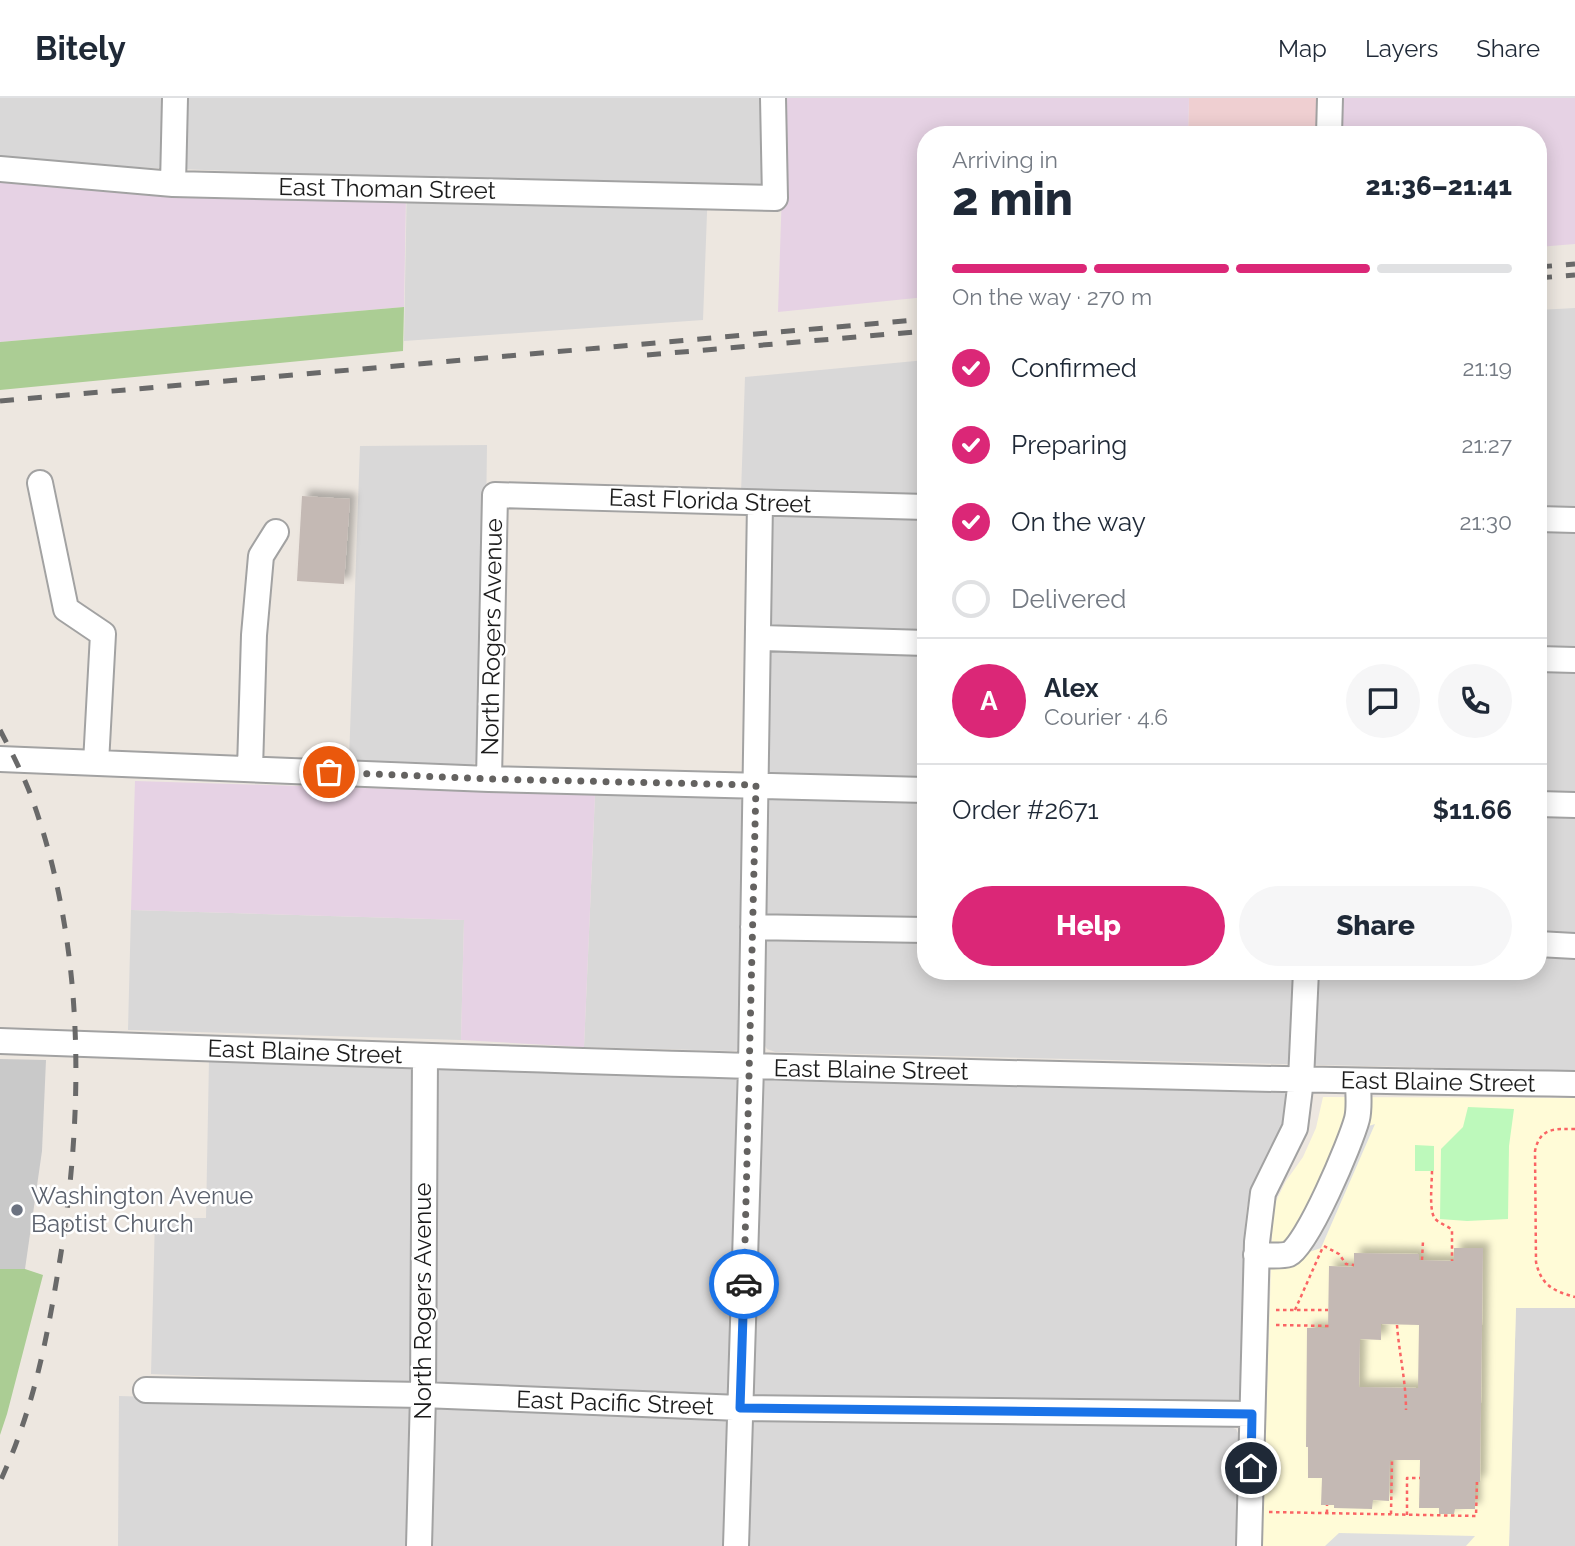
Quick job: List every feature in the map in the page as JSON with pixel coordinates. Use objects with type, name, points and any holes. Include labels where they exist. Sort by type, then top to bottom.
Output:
[{"type":"street","points":[[173,184],[175,98]]},
{"type":"street","name":"East Thoman Street","points":[[0,169],[173,184],[775,198],[772,98]]},
{"type":"street","points":[[1329,126],[1331,98]]},
{"type":"street","points":[[40,483],[66,609],[103,634],[96,763]]},
{"type":"street","name":"East Florida Street","points":[[495,495],[917,507]]},
{"type":"street","name":"North Rogers Avenue","points":[[489,779],[495,495]]},
{"type":"street","points":[[736,1546],[751,1067],[760,503]]},
{"type":"street","points":[[1547,519],[1575,520]]},
{"type":"street","points":[[250,769],[254,635],[261,556],[276,532]]},
{"type":"street","points":[[758,638],[917,643]]},
{"type":"street","points":[[1547,659],[1575,660]]},
{"type":"street","points":[[0,760],[489,779],[917,790]]},
{"type":"street","points":[[1547,804],[1575,805]]},
{"type":"street","points":[[753,927],[917,930]]},
{"type":"street","points":[[1547,944],[1575,946]]},
{"type":"street","points":[[1249,1546],[1256,1255],[1263,1193],[1295,1128],[1301,1080],[1306,980]]},
{"type":"street","name":"East Blaine Street","points":[[0,1041],[751,1067],[1575,1084]]},
{"type":"street","name":"North Rogers Avenue","points":[[419,1546],[423,1395],[425,1057]]},
{"type":"street","points":[[1256,1255],[1284,1255],[1298,1247],[1316,1216],[1357,1118],[1358,1081]]},
{"type":"street","name":"East Pacific Street","points":[[146,1390],[423,1395],[740,1408],[1252,1414]]},
{"type":"path","points":[[1575,1129],[1546,1132],[1540,1137],[1535,1151],[1536,1262],[1539,1275],[1547,1284],[1575,1297]]},
{"type":"path","points":[[1432,1171],[1432,1210],[1437,1220],[1452,1230],[1452,1261]]},
{"type":"path","points":[[1422,1261],[1423,1241]]},
{"type":"path","points":[[1324,1246],[1339,1254],[1346,1264],[1354,1265]]},
{"type":"path","points":[[1255,1311],[1328,1310]]},
{"type":"path","points":[[1276,1325],[1331,1326]]},
{"type":"path","points":[[1397,1325],[1406,1410]]},
{"type":"path","points":[[1391,1514],[1392,1460]]},
{"type":"path","points":[[1407,1515],[1407,1478],[1420,1478]]},
{"type":"path","points":[[1266,1512],[1476,1516],[1477,1482]]},
{"type":"path","points":[[1327,1505],[1327,1513]]},
{"type":"shaded area","points":[[0,98],[762,98],[765,177],[762,186],[708,187],[703,320],[404,341],[407,178],[0,162]]},
{"type":"shaded area","points":[[785,98],[1189,98],[1188,126],[917,126],[917,298],[778,312]]},
{"type":"shaded area","points":[[1189,98],[1319,98],[1318,126],[1188,126]]},
{"type":"shaded area","points":[[1339,98],[1575,98],[1575,244],[1547,246],[1547,126],[1337,126]]},
{"type":"shaded area","points":[[0,181],[406,196],[404,307],[0,342]]},
{"type":"shaded area","points":[[1575,308],[1575,794],[1547,793],[1547,310]]},
{"type":"shaded area","points":[[917,361],[917,779],[769,774],[765,768],[770,494],[741,493],[745,377]]},
{"type":"shaded area","points":[[487,445],[481,760],[468,767],[349,761],[360,446]]},
{"type":"shaded area","points":[[135,781],[595,795],[584,1047],[461,1040],[464,920],[131,910]]},
{"type":"shaded area","points":[[595,795],[737,798],[745,802],[743,1050],[584,1047]]},
{"type":"shaded area","points":[[771,798],[917,801],[917,980],[1547,980],[1547,816],[1575,817],[1575,1071],[775,1052],[767,1049],[762,1041],[766,806]]},
{"type":"shaded area","points":[[131,910],[464,920],[461,1040],[128,1030]]},
{"type":"shaded area","name":"Washington Avenue Baptist Church","points":[[0,1059],[46,1060],[42,1151],[25,1269],[0,1269]]},
{"type":"shaded area","points":[[209,1059],[734,1078],[740,1083],[733,1388],[728,1396],[720,1400],[151,1374],[155,1218],[206,1218]]},
{"type":"shaded area","points":[[769,1078],[1280,1089],[1288,1092],[1288,1121],[1247,1206],[1242,1391],[1239,1399],[1225,1404],[751,1394],[762,1082]]},
{"type":"shaded area","points":[[1323,1097],[1575,1098],[1575,1308],[1516,1308],[1509,1546],[1262,1546],[1273,1207],[1286,1181],[1303,1157],[1316,1128]]},
{"type":"shaded area","points":[[1375,1124],[1321,1248],[1300,1255],[1359,1129]]},
{"type":"shaded area","points":[[1516,1307],[1575,1308],[1575,1546],[1509,1546]]},
{"type":"shaded area","points":[[119,1396],[723,1414],[729,1416],[729,1546],[118,1546]]},
{"type":"shaded area","points":[[766,1416],[1230,1427],[1236,1429],[1239,1435],[1237,1546],[743,1546],[749,1421]]},
{"type":"shaded area","points":[[1339,1533],[1475,1536],[1466,1546],[1325,1546]]},
{"type":"green space","points":[[404,307],[403,351],[0,390],[0,342]]},
{"type":"green space","points":[[1468,1107],[1514,1109],[1509,1146],[1508,1219],[1440,1219],[1441,1149],[1463,1127]]},
{"type":"green space","points":[[1415,1145],[1434,1146],[1434,1171],[1415,1171]]},
{"type":"green space","points":[[0,1269],[25,1269],[43,1275],[0,1435]]},
{"type":"building","points":[[302,496],[350,499],[344,584],[297,581]]},
{"type":"building","points":[[1454,1248],[1483,1248],[1480,1482],[1475,1482],[1475,1509],[1455,1509],[1454,1514],[1439,1514],[1439,1508],[1419,1508],[1420,1460],[1390,1460],[1389,1501],[1373,1500],[1372,1509],[1321,1505],[1322,1478],[1308,1478],[1307,1328],[1328,1328],[1329,1266],[1354,1267],[1354,1253],[1419,1254],[1419,1260],[1454,1261]],"holes":[[[1381,1324],[1419,1325],[1418,1388],[1359,1387],[1360,1339],[1381,1340]]]},
{"type":"railway","points":[[1547,266],[1575,264]]},
{"type":"railway","points":[[1547,277],[1575,275]]},
{"type":"railway","points":[[0,401],[917,320]]},
{"type":"railway","points":[[647,355],[917,332]]},
{"type":"railway","points":[[0,730],[35,807],[63,916],[71,972],[76,1085],[68,1197],[49,1323],[26,1416],[0,1482]]},
{"type":"way so far","points":[[329,772],[489,779],[756,785],[744,1284]]},
{"type":"place","name":"Washington Avenue Baptist Church","points":[[17,1210]]},
{"type":"route","points":[[744,1284],[740,1408],[1252,1414],[1251,1468]]}]
